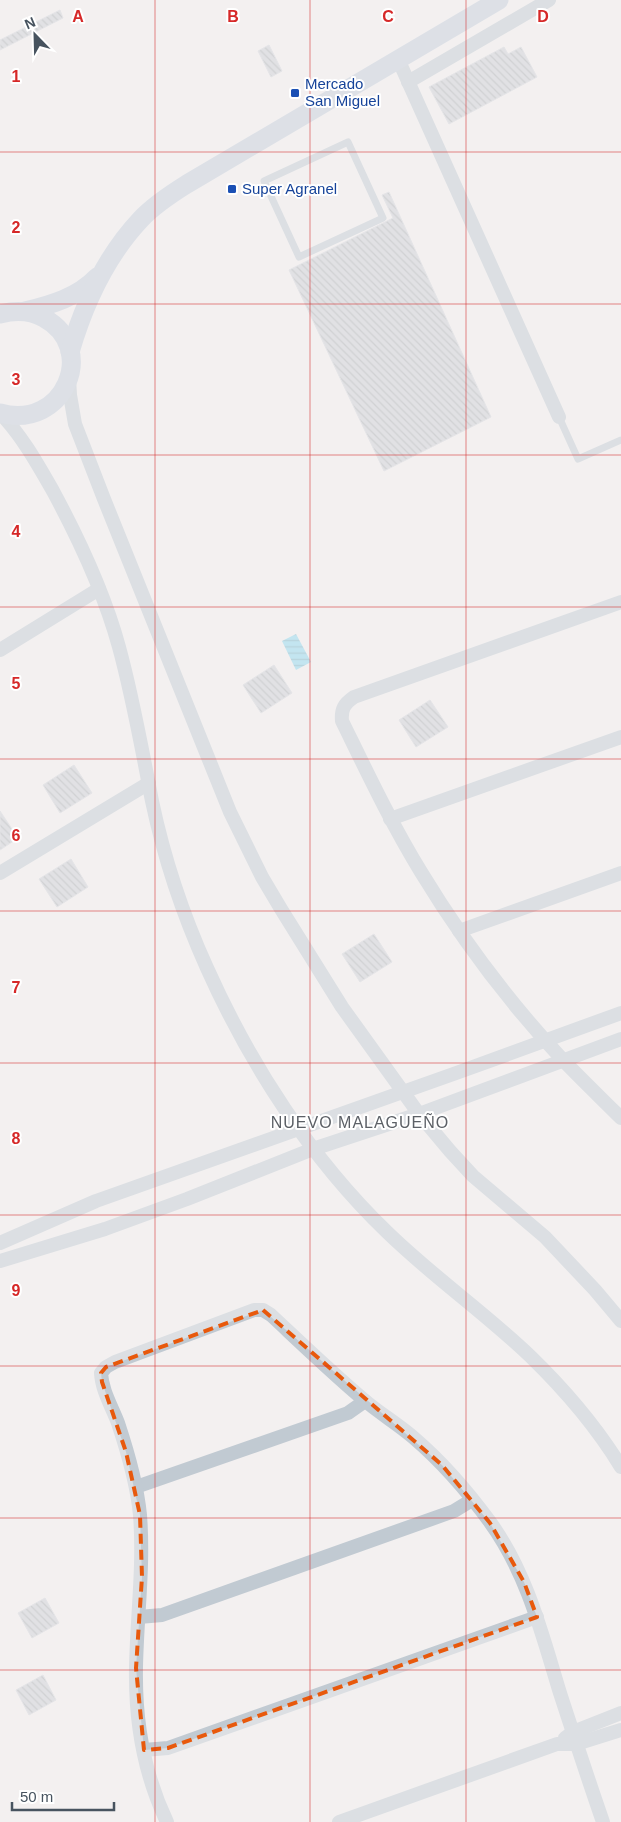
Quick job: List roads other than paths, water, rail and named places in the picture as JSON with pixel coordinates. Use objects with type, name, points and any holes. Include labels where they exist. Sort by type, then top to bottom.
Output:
[{"type":"main road","points":[[70,352],[80,318],[105,268],[123,241],[142,218],[163,199],[499,0]]},
{"type":"main road","points":[[0,314],[25,311],[55,303],[75,294],[90,284],[105,268]]},
{"type":"main road","points":[[0,413],[18,416],[34,414],[50,406],[62,393],[69,378],[70,352],[64,337],[54,325],[40,316],[25,311]]},
{"type":"street","points":[[408,82],[549,0]]},
{"type":"street","points":[[398,60],[559,416]]},
{"type":"street","points":[[69,378],[70,395],[79,436],[215,776],[262,877],[342,1006],[419,1114],[473,1176],[544,1237],[595,1290],[621,1321]]},
{"type":"street","points":[[0,413],[20,436],[68,517],[99,589],[120,653],[172,877],[187,921],[232,1020],[299,1130],[357,1200],[390,1236],[414,1258],[496,1325],[547,1373],[586,1417],[621,1467]]},
{"type":"street","points":[[0,650],[99,589]]},
{"type":"street","points":[[621,602],[354,697],[345,703],[341,711],[342,721],[390,819],[459,931],[498,984],[545,1040],[621,1118]]},
{"type":"street","points":[[390,819],[621,737]]},
{"type":"street","points":[[0,873],[149,783]]},
{"type":"street","points":[[459,931],[621,873]]},
{"type":"street","points":[[621,1012],[299,1130],[96,1201],[0,1242],[4,1260],[123,1222],[313,1149],[419,1114],[621,1039]]},
{"type":"street","points":[[167,1822],[152,1786],[137,1707],[136,1668],[142,1577],[140,1515],[136,1487],[118,1424],[102,1382],[101,1373],[106,1367],[124,1359],[254,1310],[263,1310],[271,1314],[365,1401],[419,1443],[442,1465],[490,1523],[509,1552],[524,1582],[603,1822]]},
{"type":"street","points":[[136,1487],[348,1413],[365,1401]]},
{"type":"street","points":[[139,1617],[162,1615],[454,1511],[472,1500]]},
{"type":"street","points":[[144,1750],[168,1748],[537,1617]]},
{"type":"street","points":[[339,1822],[574,1738],[621,1713]]},
{"type":"street","points":[[574,1738],[621,1730]]},
{"type":"lane","points":[[348,142],[383,218],[299,257],[264,181],[348,142]]},
{"type":"lane","points":[[559,416],[578,459],[621,440]]},
{"type":"water","points":[[296,634],[311,662],[296,670],[282,641]]},
{"type":"place","name":"Mercado San Miguel","points":[[295,93]]},
{"type":"place","name":"Super Agranel","points":[[232,189]]},
{"type":"district","name":"NUEVO MALAGUEÑO","points":[[360,1122]]}]
